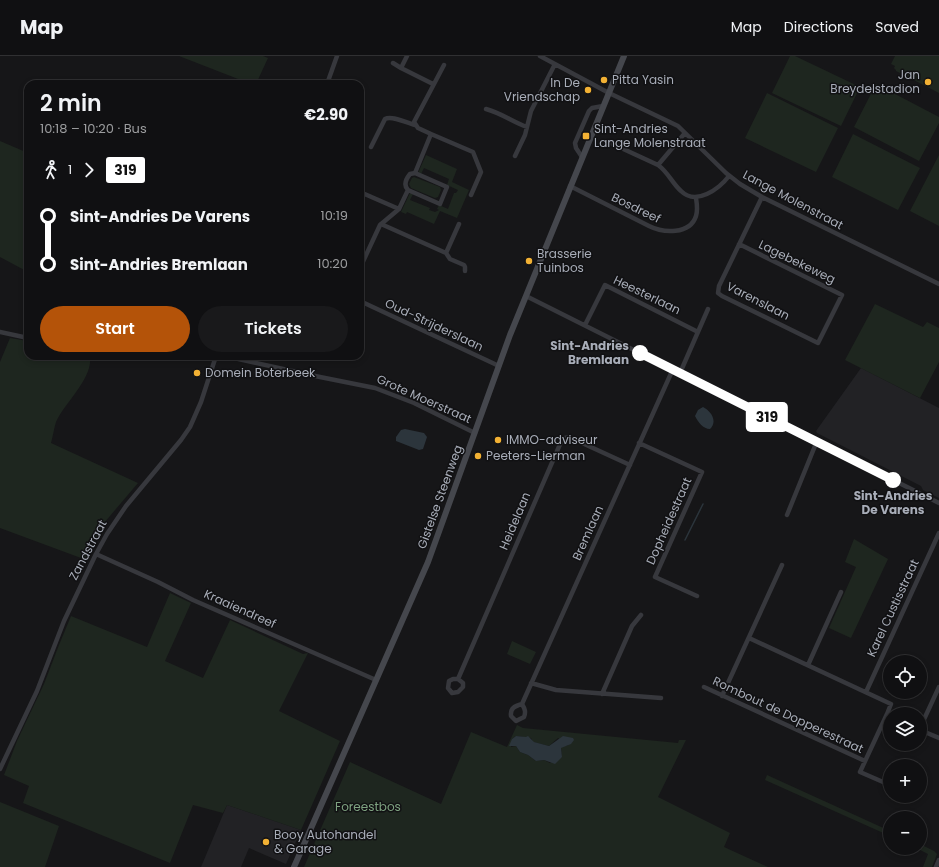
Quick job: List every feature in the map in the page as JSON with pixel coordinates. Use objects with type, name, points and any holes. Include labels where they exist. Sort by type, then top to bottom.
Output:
[{"type":"main road","name":"Gistelse Steenweg","points":[[294,867],[428,562],[474,433],[526,296],[624,56]]},
{"type":"street","points":[[328,80],[337,56]]},
{"type":"street","points":[[401,68],[407,56]]},
{"type":"street","name":"Lange Molenstraat","points":[[540,56],[609,93],[676,125],[729,176],[762,197],[939,284]]},
{"type":"street","points":[[393,63],[433,84]]},
{"type":"street","points":[[515,156],[525,135],[531,111],[555,64]]},
{"type":"street","points":[[415,124],[415,119],[444,65]]},
{"type":"street","points":[[582,158],[576,148],[575,143],[589,111],[592,108],[603,106]]},
{"type":"street","points":[[486,109],[496,111],[527,127]]},
{"type":"street","points":[[370,147],[385,119],[392,117],[406,123],[415,124],[418,128],[472,152],[481,172],[471,195]]},
{"type":"street","points":[[658,165],[685,133]]},
{"type":"street","points":[[415,173],[431,134]]},
{"type":"street","points":[[606,141],[658,165],[687,196],[696,198],[706,194],[717,188],[729,176]]},
{"type":"street","points":[[415,173],[447,187],[440,204],[408,190],[405,188],[405,184],[410,174],[415,173]]},
{"type":"street","name":"Bosdreef","points":[[570,186],[650,226],[664,231],[681,230],[693,222],[697,211],[696,198]]},
{"type":"street","points":[[364,260],[381,224],[399,209],[408,190]]},
{"type":"street","points":[[364,194],[399,209]]},
{"type":"street","name":"Varenslaan","points":[[762,197],[719,286],[718,292],[722,296],[818,343]]},
{"type":"street","points":[[381,224],[446,253],[450,259],[464,265],[466,267],[465,271]]},
{"type":"street","points":[[446,253],[459,224]]},
{"type":"street","name":"Lagebekeweg","points":[[739,244],[842,294],[818,343]]},
{"type":"street","name":"Heesterlaan","points":[[585,325],[605,285],[698,332]]},
{"type":"street","points":[[526,296],[939,503]]},
{"type":"street","name":"Oud-Strijderslaan","points":[[364,303],[499,366]]},
{"type":"street","points":[[680,373],[708,309]]},
{"type":"street","points":[[0,332],[24,337]]},
{"type":"street","name":"Zandstraat","points":[[0,769],[37,691],[64,621],[96,554],[107,534],[126,506],[190,427],[201,402],[215,360]]},
{"type":"street","name":"Grote Moerstraat","points":[[243,360],[375,388],[414,403],[474,433]]},
{"type":"street","name":"Bremlaan","points":[[522,704],[673,369]]},
{"type":"street","name":"Heidelaan","points":[[458,678],[564,438],[569,437],[630,465]]},
{"type":"street","points":[[787,515],[816,441]]},
{"type":"street","name":"Dopheidestraat","points":[[639,444],[702,472],[655,577],[697,596]]},
{"type":"street","name":"Karel Custisstraat","points":[[866,692],[939,533]]},
{"type":"street","name":"Kraaiendreef","points":[[96,554],[158,582],[193,600],[376,680]]},
{"type":"street","points":[[722,696],[782,565]]},
{"type":"street","points":[[808,665],[841,592]]},
{"type":"street","points":[[602,694],[632,626],[641,615]]},
{"type":"street","points":[[749,638],[891,704],[890,707]]},
{"type":"street","points":[[531,683],[556,690],[661,698]]},
{"type":"street","name":"Rombout de Dopperestraat","points":[[704,687],[865,761]]},
{"type":"street","points":[[927,714],[939,687]]},
{"type":"street","points":[[883,725],[860,772],[883,782]]},
{"type":"street","points":[[927,732],[939,738]]},
{"type":"street","points":[[936,867],[939,860]]},
{"type":"shaded area","points":[[861,368],[939,408],[939,498],[923,490],[921,486],[817,433],[816,431]]},
{"type":"shaded area","points":[[703,407],[709,411],[712,416],[713,423],[710,429],[707,429],[699,423],[695,416],[698,410]]},
{"type":"shaded area","points":[[405,429],[424,433],[427,437],[423,449],[419,450],[396,441],[396,437],[401,430]]},
{"type":"shaded area","points":[[516,736],[528,736],[534,742],[549,746],[563,736],[573,738],[574,740],[571,744],[561,748],[562,757],[555,764],[544,760],[536,761],[528,755],[520,752],[516,746],[509,746],[512,739]]},
{"type":"shaded area","points":[[227,805],[301,830],[286,864],[249,848],[241,867],[201,867]]},
{"type":"green space","points":[[179,56],[263,56],[268,58],[258,80],[241,80]]},
{"type":"green space","points":[[790,56],[795,56],[860,87],[841,126],[772,93]]},
{"type":"green space","name":"Jan Breydelstadion","points":[[895,56],[939,56],[939,93],[896,71],[894,68],[895,66],[891,64]]},
{"type":"green space","points":[[876,84],[939,117],[939,123],[919,161],[854,127]]},
{"type":"green space","points":[[767,93],[838,128],[816,172],[745,138]]},
{"type":"green space","points":[[853,134],[920,168],[898,210],[832,177]]},
{"type":"green space","points":[[0,141],[24,151],[24,270],[0,257]]},
{"type":"green space","points":[[426,155],[457,169],[452,182],[469,190],[457,218],[440,211],[434,224],[407,212],[406,214],[401,212],[410,193],[413,194],[410,200],[430,208],[429,210],[435,212],[439,210],[437,209],[439,205],[448,209],[454,193],[458,190],[447,185],[449,179],[424,168],[421,174],[418,173]]},
{"type":"green space","points":[[939,155],[939,226],[910,211]]},
{"type":"green space","points":[[414,177],[440,187],[441,190],[438,197],[435,198],[411,188],[409,184]]},
{"type":"green space","points":[[875,304],[923,327],[927,322],[939,328],[939,362],[920,398],[845,360]]},
{"type":"green space","points":[[10,338],[24,340],[24,360],[90,360],[90,365],[83,382],[56,422],[51,443],[138,483],[104,523],[88,557],[81,558],[0,528],[0,362]]},
{"type":"green space","points":[[854,539],[888,559],[851,638],[829,628],[856,567],[845,562]]},
{"type":"green space","points":[[170,593],[191,603],[165,661],[203,678],[230,620],[303,654],[308,653],[279,711],[340,741],[301,830],[227,805],[223,813],[193,805],[170,863],[23,803],[29,786],[4,775],[17,741],[44,684],[71,616],[147,647]]},
{"type":"green space","points":[[512,641],[536,652],[530,664],[507,654]]},
{"type":"green space","name":"Foreestbos","points":[[517,725],[523,728],[678,743],[679,740],[686,740],[658,797],[730,833],[724,847],[768,867],[304,867],[350,762],[441,804],[471,732],[507,747]],"holes":[[[516,736],[531,738],[533,742],[549,746],[558,738],[568,746],[563,746],[561,748],[562,757],[550,763],[544,760],[536,761],[528,755],[520,752],[516,746],[511,747],[512,739]]]},
{"type":"green space","points":[[767,775],[883,828],[883,833],[765,780]]},
{"type":"green space","points":[[0,802],[59,826],[45,867],[0,867]]},
{"type":"green space","points":[[927,848],[937,854],[932,867],[923,867],[928,854]]},
{"type":"waterway","points":[[685,540],[703,504]]},
{"type":"bus line","name":"319","points":[[640,353],[893,480]]},
{"type":"place","name":"Pitta Yasin","points":[[604,80]]},
{"type":"place","name":"Jan Breydelstadion","points":[[928,82]]},
{"type":"place","name":"In De Vriendschap","points":[[588,90]]},
{"type":"place","name":"Sint-Andries Lange Molenstraat","points":[[586,136]]},
{"type":"place","name":"Brasserie Tuinbos","points":[[529,261]]},
{"type":"place","name":"Sint-Andries Bremlaan","points":[[640,353]]},
{"type":"place","name":"Domein Boterbeek","points":[[197,373]]},
{"type":"place","name":"IMMO-adviseur","points":[[498,440]]},
{"type":"place","name":"Peeters-Lierman","points":[[478,456]]},
{"type":"place","name":"Sint-Andries De Varens","points":[[893,480]]},
{"type":"place","name":"Booy Autohandel & Garage","points":[[266,842]]}]
